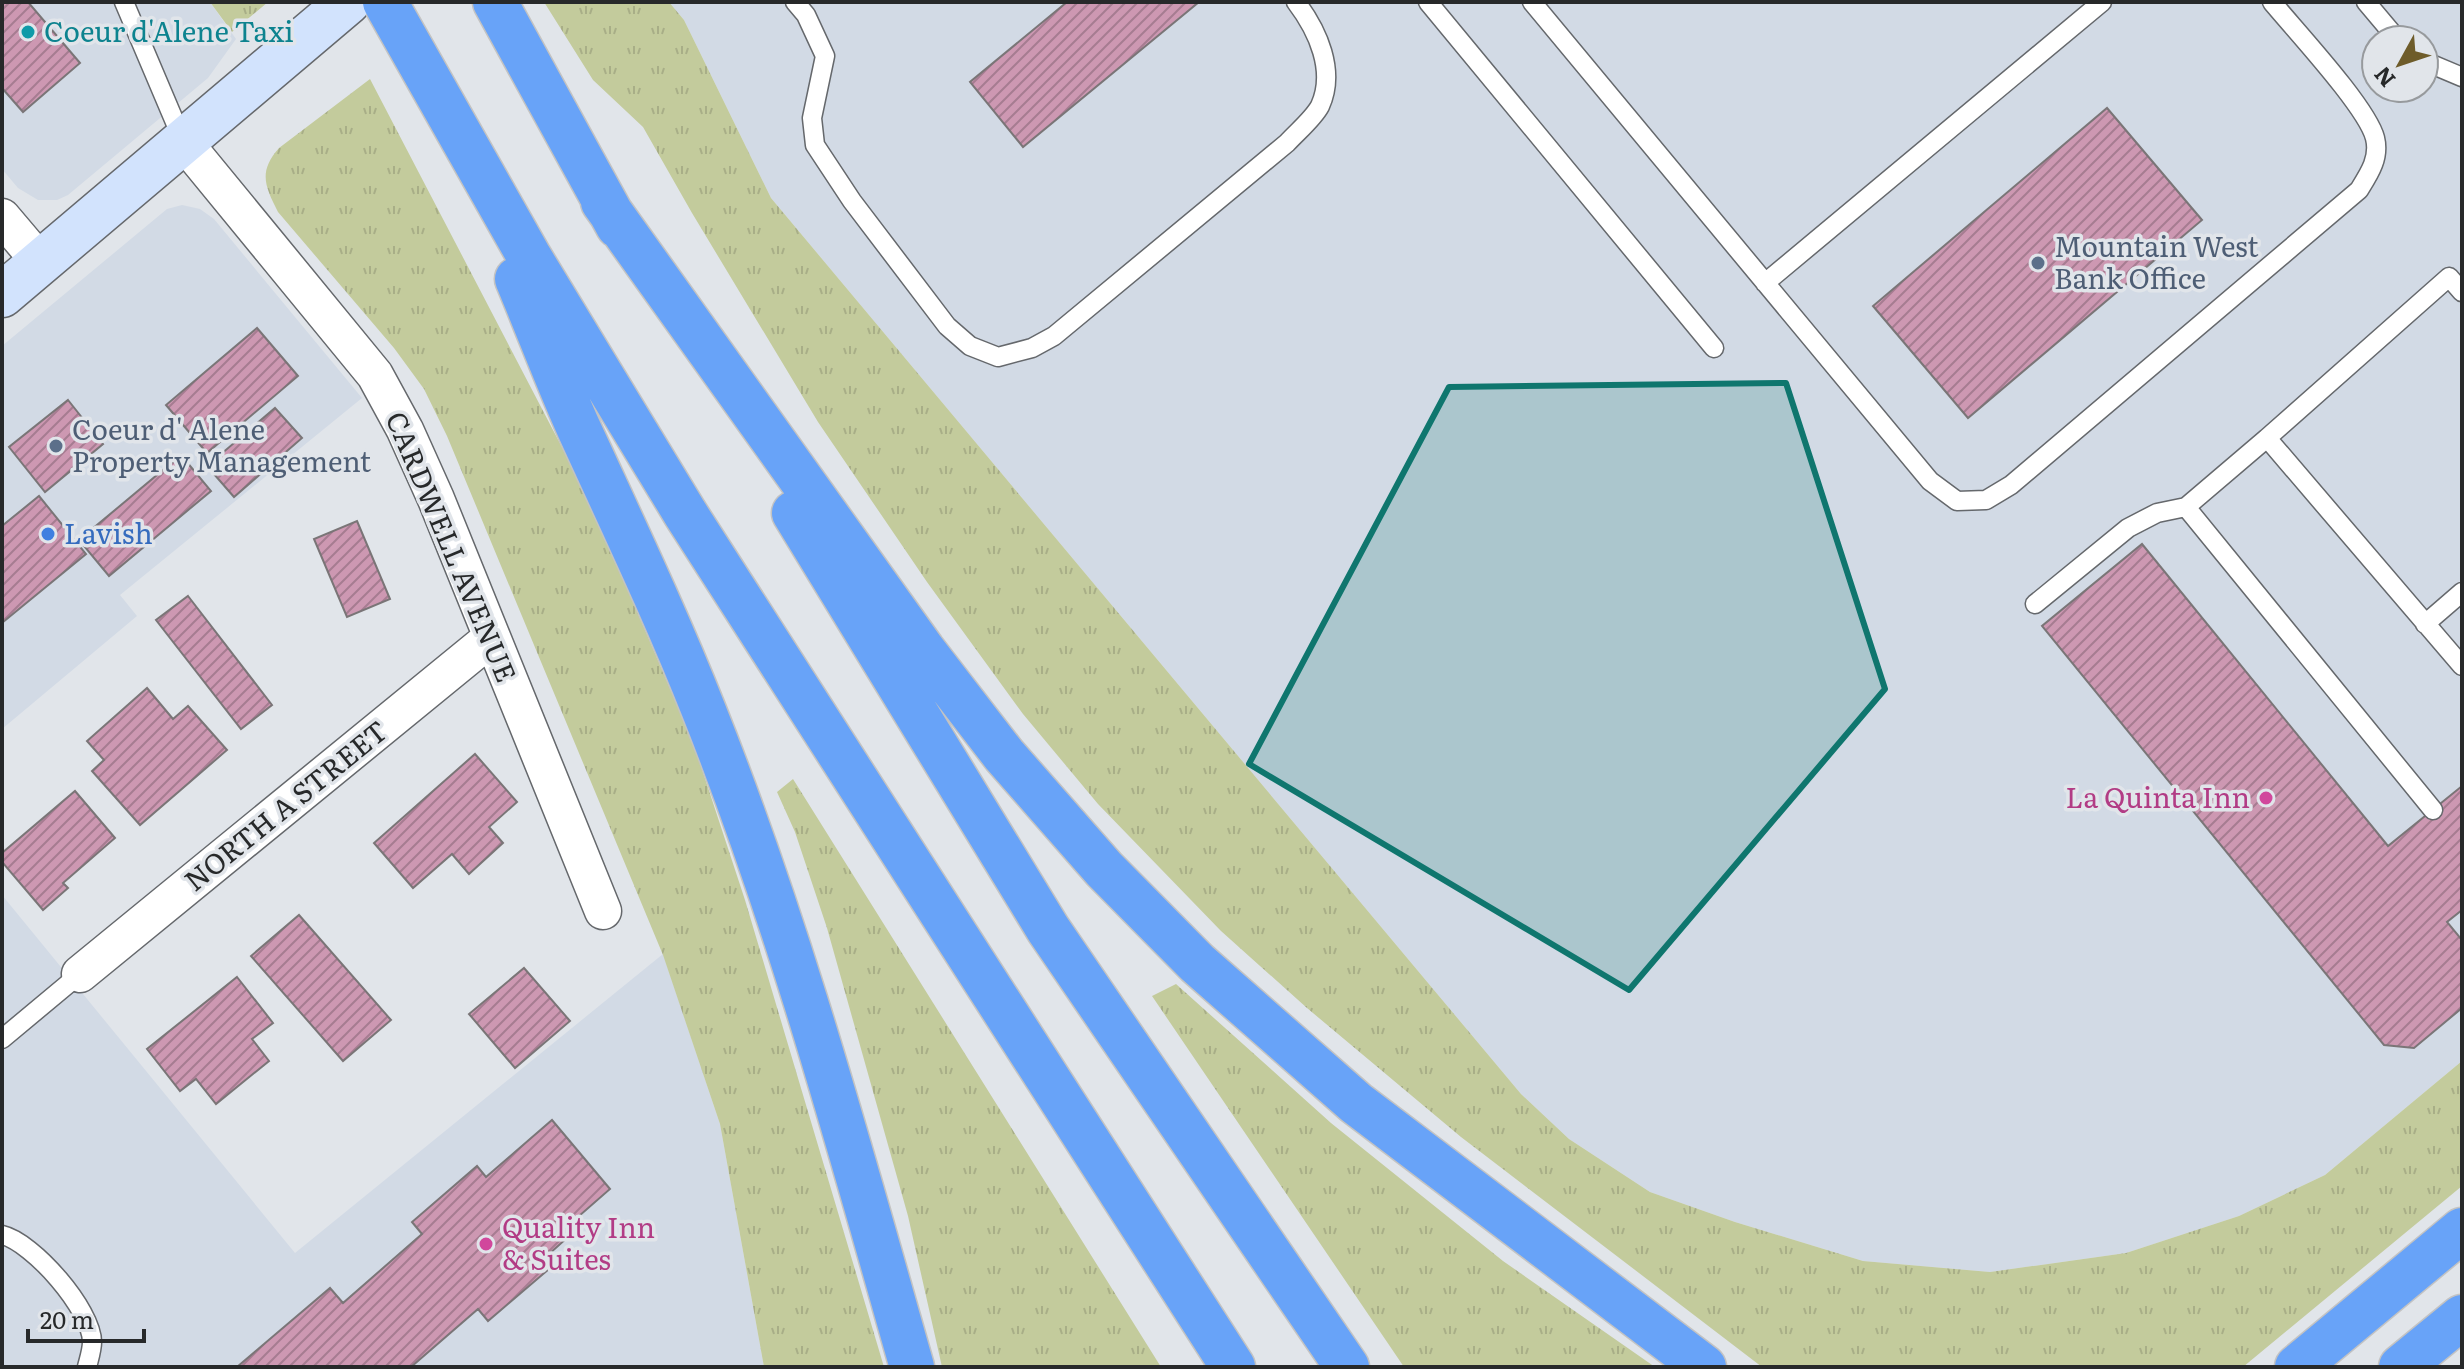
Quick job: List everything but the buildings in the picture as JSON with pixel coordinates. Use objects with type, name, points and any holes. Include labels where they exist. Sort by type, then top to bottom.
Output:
[{"type":"highway","points":[[385,2],[530,258],[685,513],[1233,1367]]},
{"type":"highway","points":[[495,2],[603,202],[1048,929],[1347,1367]]},
{"type":"highway","points":[[457,132],[577,426],[647,574],[705,712],[815,1029],[912,1367]]},
{"type":"highway","points":[[603,202],[923,650],[1004,755],[1104,869],[1197,963],[1356,1103],[1704,1367]]},
{"type":"highway","points":[[2297,1367],[2462,1230]]},
{"type":"highway","points":[[2411,1361],[2462,1317]]},
{"type":"main road","points":[[2,295],[348,2]]},
{"type":"street","name":"CARDWELL AVENUE","points":[[183,141],[375,375],[405,430],[436,499],[603,911]]},
{"type":"street","points":[[2,217],[41,263]]},
{"type":"street","name":"NORTH A STREET","points":[[80,974],[491,638]]},
{"type":"lane","points":[[124,2],[183,141]]},
{"type":"lane","points":[[795,2],[806,15],[825,56],[812,118],[815,145],[852,201],[947,326],[970,346],[998,357],[1032,348],[1054,336],[1287,143],[1319,107],[1328,76],[1323,52],[1296,2]]},
{"type":"lane","points":[[1428,2],[1714,348]]},
{"type":"lane","points":[[1532,2],[1930,481],[1957,501],[1986,500],[2011,485],[2359,190],[2375,162],[2375,137],[2359,108],[2272,2]]},
{"type":"lane","points":[[1765,283],[2102,2]]},
{"type":"lane","points":[[2366,2],[2385,24]]},
{"type":"lane","points":[[2440,68],[2462,77]]},
{"type":"lane","points":[[2035,604],[2128,528],[2157,513],[2186,507],[2449,277],[2462,292]]},
{"type":"lane","points":[[2267,438],[2462,666]]},
{"type":"lane","points":[[2186,507],[2433,810]]},
{"type":"lane","points":[[2425,624],[2462,592]]},
{"type":"lane","points":[[2,1039],[80,974]]},
{"type":"lane","points":[[2,1235],[13,1238],[43,1261],[82,1312],[93,1341],[87,1367]]},
{"type":"highlighted area","points":[[1786,383],[1885,689],[1629,990],[1249,764],[1449,387]]},
{"type":"shaded area","points":[[2,2],[210,2],[236,39],[208,78],[68,195],[57,200],[38,200],[18,188],[2,169]]},
{"type":"shaded area","points":[[669,2],[2462,2],[2462,1061],[2325,1175],[2239,1216],[2126,1253],[1990,1272],[1863,1261],[1650,1192],[1569,1139],[1521,1094],[771,198],[684,20]]},
{"type":"shaded area","points":[[182,205],[200,209],[214,219],[362,398],[120,595],[137,616],[2,729],[2,346],[167,209]]},
{"type":"shaded area","points":[[2,895],[295,1253],[663,954],[720,1124],[764,1367],[2,1367]]},
{"type":"green space","points":[[210,2],[268,2],[232,32]]},
{"type":"green space","points":[[544,2],[669,2],[684,20],[771,198],[1521,1094],[1569,1139],[1650,1192],[1863,1261],[1990,1272],[2126,1253],[2239,1216],[2325,1175],[2462,1061],[2462,1186],[2243,1367],[1762,1367],[1461,1137],[1307,1008],[1221,931],[1098,804],[1023,714],[927,582],[818,422],[643,127],[593,80]]},
{"type":"green space","points":[[370,79],[589,499],[693,742],[745,900],[884,1367],[764,1367],[720,1124],[663,955],[447,436],[424,389],[394,348],[278,212],[267,187],[268,164],[279,148]]},
{"type":"green space","points":[[793,779],[1161,1367],[942,1367],[908,1216],[827,928],[795,832],[777,792]]},
{"type":"green space","points":[[1176,984],[1331,1123],[1503,1261],[1655,1367],[1404,1367],[1152,996]]},
{"type":"place","name":"Coeur d'Alene Taxi","points":[[28,32]]},
{"type":"place","name":"Mountain West Bank Office","points":[[2038,263]]},
{"type":"place","name":"Coeur d' Alene Property Management","points":[[56,446]]},
{"type":"place","name":"Lavish","points":[[48,534]]},
{"type":"place","name":"La Quinta Inn","points":[[2266,798]]},
{"type":"place","name":"Quality Inn & Suites","points":[[486,1244]]}]
